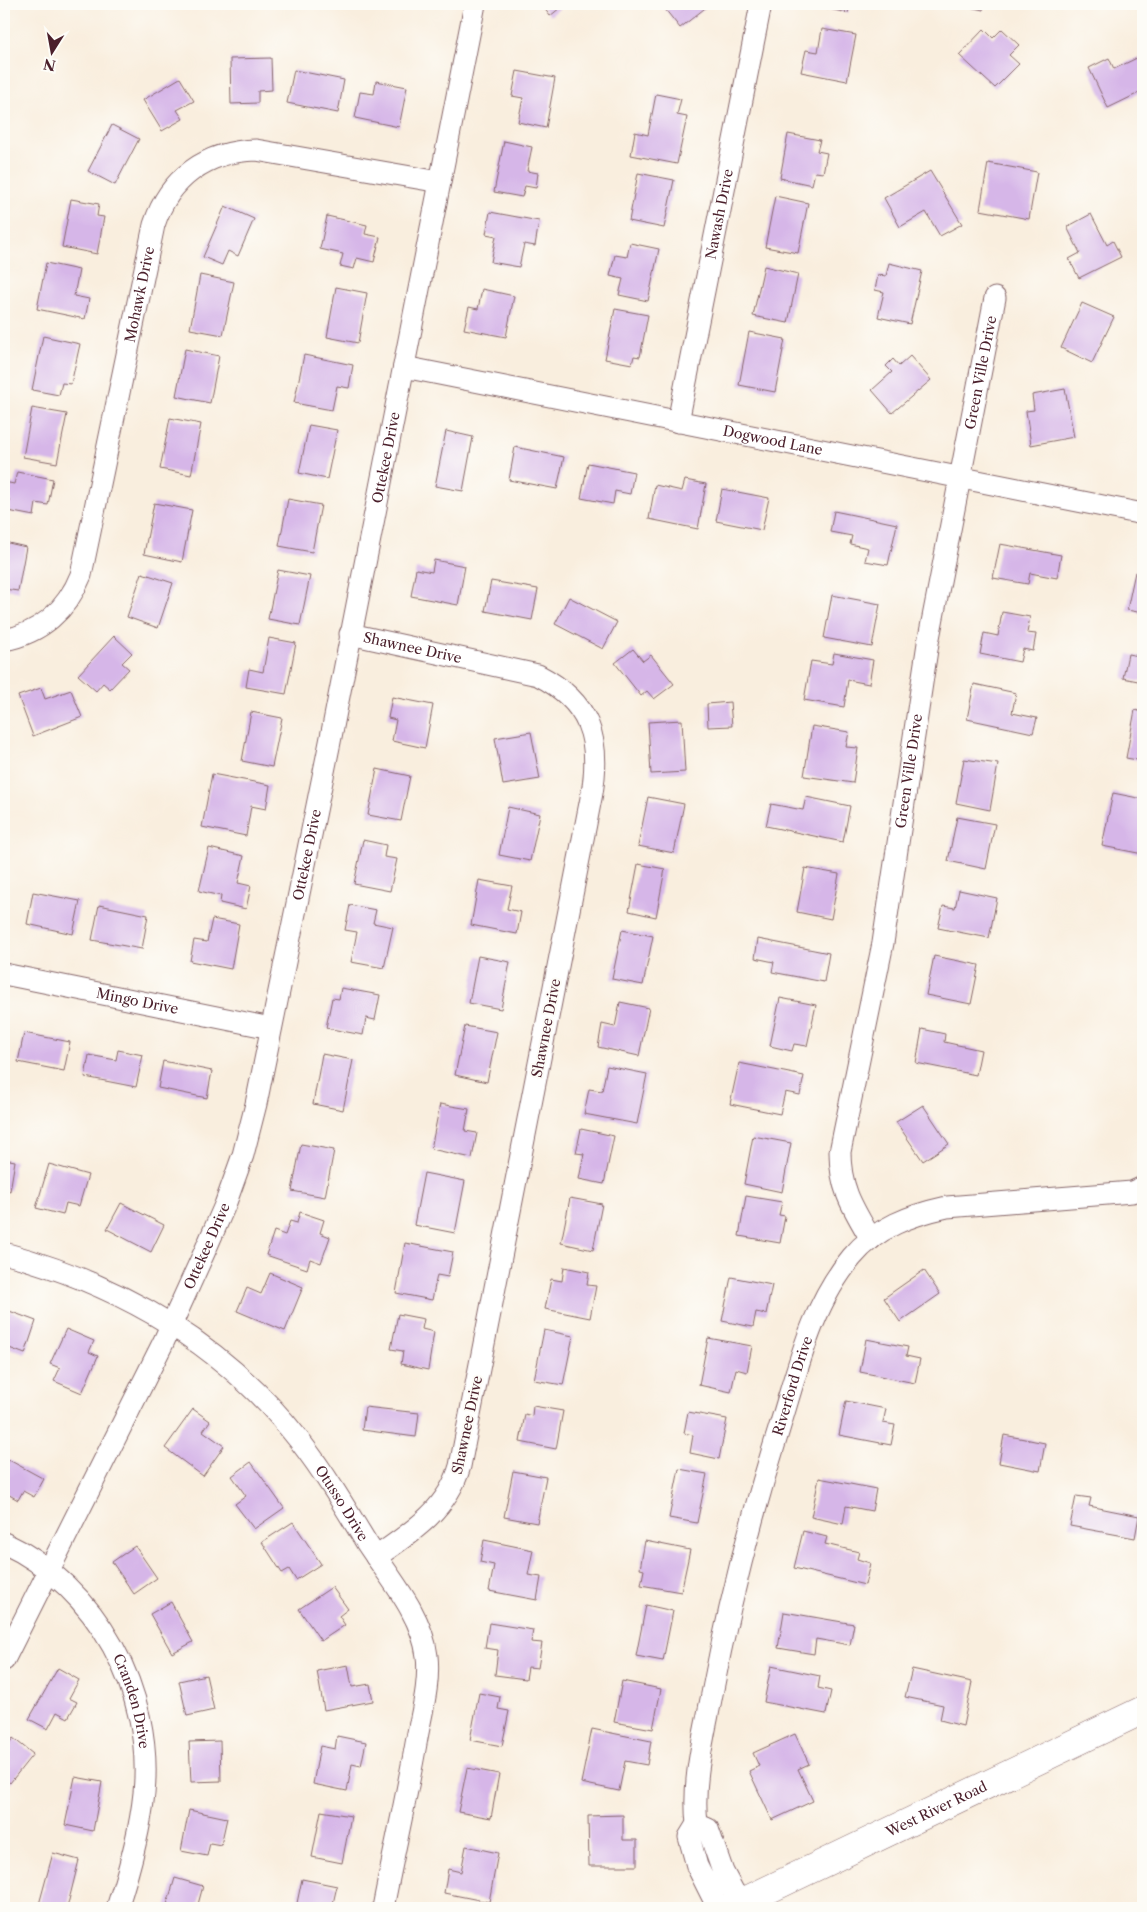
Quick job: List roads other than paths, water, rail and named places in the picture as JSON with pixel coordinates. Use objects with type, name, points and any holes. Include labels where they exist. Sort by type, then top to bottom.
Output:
[{"type":"main road","name":"West River Road","points":[[730,1907],[1143,1710]]},
{"type":"street","name":"Ottekee Drive","points":[[4,1660],[171,1324],[225,1205],[243,1155],[271,1028],[475,4]]},
{"type":"street","name":"Nawash Drive","points":[[678,422],[761,4]]},
{"type":"street","name":"Mohawk Drive","points":[[4,640],[26,634],[50,620],[69,600],[81,575],[154,225],[164,199],[182,178],[203,162],[216,156],[229,152],[256,150],[440,182]]},
{"type":"street","name":"Green Ville Drive","points":[[871,1239],[846,1196],[840,1169],[840,1152],[880,961],[928,643],[995,298]]},
{"type":"street","name":"Dogwood Lane","points":[[404,367],[959,479],[1143,514]]},
{"type":"street","name":"Shawnee Drive","points":[[350,634],[538,675],[563,690],[573,701],[588,725],[596,753],[592,793],[460,1466],[454,1485],[441,1505],[422,1523],[376,1557]]},
{"type":"street","name":"Mingo Drive","points":[[4,974],[271,1028]]},
{"type":"street","name":"Riverford Drive","points":[[730,1907],[723,1872],[708,1829],[697,1824],[694,1799],[698,1764],[728,1607],[750,1523],[808,1338],[823,1301],[836,1278],[852,1256],[871,1239],[895,1223],[920,1213],[947,1207],[1132,1192],[1143,1187]]},
{"type":"street","name":"Otusso Drive","points":[[4,1253],[40,1263],[90,1281],[138,1304],[171,1324],[236,1373],[274,1410],[300,1441],[330,1484],[420,1629],[427,1656],[428,1670],[401,1829],[384,1908]]},
{"type":"street","name":"Cranden Drive","points":[[4,1543],[48,1571],[83,1603],[106,1634],[128,1679],[141,1728],[144,1792],[139,1830],[118,1908]]}]
